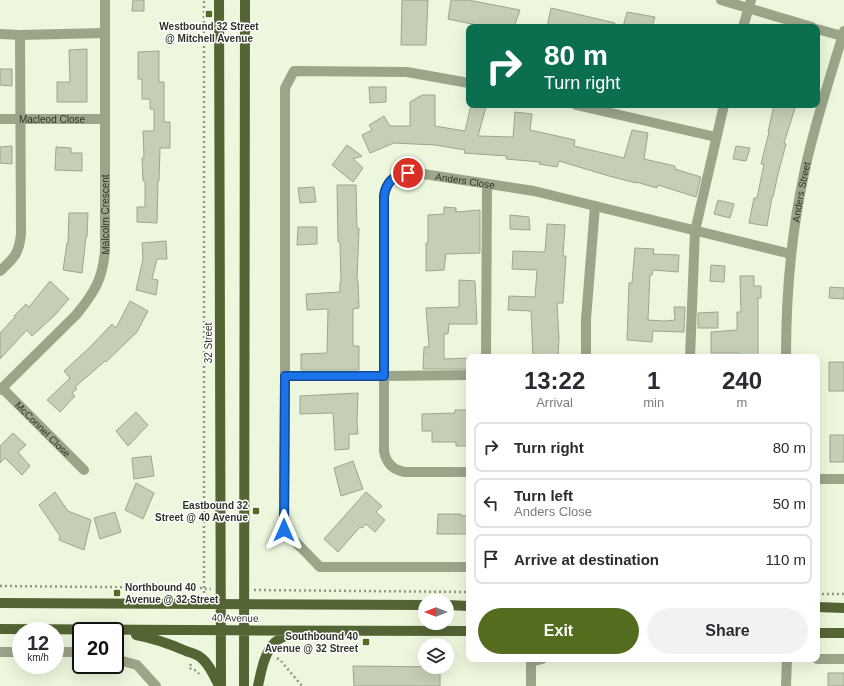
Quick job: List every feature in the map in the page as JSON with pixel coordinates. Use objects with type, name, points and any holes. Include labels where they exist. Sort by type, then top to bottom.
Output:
[{"type":"main road","name":"32 Street","points":[[219,0],[220,686]]},
{"type":"main road","points":[[244,686],[245,0]]},
{"type":"main road","name":"40 Avenue","points":[[0,603],[418,605]]},
{"type":"main road","points":[[454,606],[466,606]]},
{"type":"main road","points":[[820,607],[844,608]]},
{"type":"main road","name":"40 Avenue","points":[[0,629],[72,630]]},
{"type":"main road","name":"40 Avenue","points":[[124,631],[466,631]]},
{"type":"main road","points":[[258,686],[267,654],[272,646],[282,638],[302,631]]},
{"type":"main road","points":[[124,633],[146,636],[195,654],[206,662],[220,686]]},
{"type":"main road","points":[[820,633],[844,633]]},
{"type":"street","name":"Malcolm Crescent","points":[[1,389],[76,315],[97,286],[103,268],[105,250],[105,0]]},
{"type":"street","points":[[721,0],[749,4],[804,24]]},
{"type":"street","points":[[744,24],[749,4]]},
{"type":"street","points":[[820,29],[843,34]]},
{"type":"street","points":[[0,34],[105,33]]},
{"type":"street","name":"Anders Street","points":[[786,354],[786,306],[789,274],[795,225],[804,173],[843,34]]},
{"type":"street","points":[[0,271],[17,253],[21,234],[20,35]]},
{"type":"street","points":[[466,82],[407,72],[294,71],[284,88],[284,530],[320,567],[466,567]]},
{"type":"street","points":[[589,108],[716,137]]},
{"type":"street","points":[[690,354],[695,231],[723,108]]},
{"type":"street","name":"Macleod Close","points":[[0,119],[105,119]]},
{"type":"street","name":"Anders Close","points":[[466,472],[405,472],[391,466],[385,457],[384,196],[385,190],[392,179],[401,174],[408,173],[534,191],[791,254]]},
{"type":"street","points":[[486,354],[487,184]]},
{"type":"street","points":[[586,354],[586,319],[595,206]]},
{"type":"street","points":[[285,376],[466,375]]},
{"type":"street","name":"McConnel Close","points":[[1,389],[84,470]]},
{"type":"street","points":[[820,479],[844,479]]},
{"type":"street","points":[[0,652],[12,652]]},
{"type":"street","points":[[820,659],[844,659]]},
{"type":"street","points":[[124,661],[137,665],[156,686]]},
{"type":"street","points":[[531,662],[531,686]]},
{"type":"street","points":[[786,686],[787,662]]},
{"type":"path","points":[[204,0],[204,604]]},
{"type":"path","points":[[820,594],[844,594]]},
{"type":"path","points":[[189,668],[200,675]]},
{"type":"path","points":[[289,671],[302,686]]},
{"type":"building","points":[[133,0],[144,0],[144,11],[132,11]]},
{"type":"building","points":[[402,0],[428,0],[426,45],[401,45]]},
{"type":"building","points":[[451,0],[468,0],[520,10],[515,24],[472,24],[448,19]]},
{"type":"building","points":[[551,8],[615,23],[615,24],[548,24]]},
{"type":"building","points":[[627,12],[655,17],[653,24],[624,24]]},
{"type":"building","points":[[87,49],[87,102],[57,102],[57,82],[70,82],[69,50]]},
{"type":"building","points":[[159,51],[159,82],[164,82],[164,122],[170,122],[170,148],[160,148],[157,223],[137,222],[137,207],[145,207],[145,181],[143,181],[142,158],[144,157],[143,131],[154,131],[154,109],[150,109],[150,99],[142,99],[142,79],[138,79],[138,52]]},
{"type":"building","points":[[0,69],[12,69],[12,86],[0,85]]},
{"type":"building","points":[[369,87],[386,87],[386,102],[370,103]]},
{"type":"building","points":[[422,95],[435,95],[435,126],[465,131],[470,108],[486,108],[478,136],[513,137],[515,112],[532,114],[530,130],[575,140],[574,146],[624,158],[632,130],[648,133],[644,159],[675,166],[675,169],[701,177],[696,197],[658,185],[657,188],[636,183],[559,161],[557,167],[539,164],[540,162],[506,159],[507,156],[464,153],[465,150],[435,145],[394,143],[370,153],[362,135],[372,130],[369,125],[384,116],[390,126],[410,126],[410,102]]},
{"type":"building","points":[[773,108],[795,108],[784,143],[786,144],[772,197],[767,226],[749,223],[754,198],[757,198],[764,164],[761,164]]},
{"type":"building","points":[[347,145],[362,156],[353,159],[363,168],[353,182],[332,165]]},
{"type":"building","points":[[12,146],[12,164],[0,163],[0,147]]},
{"type":"building","points":[[736,146],[750,148],[746,161],[733,159]]},
{"type":"building","points":[[56,147],[71,148],[71,153],[82,153],[82,171],[55,170]]},
{"type":"building","points":[[337,185],[356,185],[357,228],[359,228],[357,281],[359,308],[353,309],[353,346],[359,346],[359,370],[301,370],[301,354],[327,353],[328,309],[307,310],[306,294],[340,292],[340,242],[338,242]]},
{"type":"building","points":[[314,187],[316,202],[300,203],[298,188]]},
{"type":"building","points":[[718,200],[734,204],[730,218],[714,214]]},
{"type":"building","points":[[444,207],[456,208],[456,212],[480,210],[480,253],[446,254],[444,270],[426,271],[428,215],[444,214]]},
{"type":"building","points":[[69,213],[88,213],[87,237],[82,273],[63,270],[68,243]]},
{"type":"building","points":[[510,215],[529,217],[530,230],[510,229]]},
{"type":"building","points":[[547,224],[565,225],[563,256],[566,256],[563,303],[557,303],[559,338],[558,354],[533,354],[531,311],[508,310],[509,296],[535,297],[537,270],[512,269],[513,251],[545,252]]},
{"type":"building","points":[[298,227],[317,227],[317,244],[297,245]]},
{"type":"building","points":[[166,241],[167,259],[157,259],[152,279],[158,280],[156,295],[136,290],[143,259],[142,243]]},
{"type":"building","points":[[635,248],[654,249],[653,254],[679,255],[678,272],[653,270],[652,275],[650,275],[648,320],[675,320],[674,307],[685,307],[684,332],[653,331],[652,342],[627,340],[629,283],[632,283]]},
{"type":"building","points":[[711,265],[725,266],[724,282],[710,281]]},
{"type":"building","points":[[740,276],[754,276],[754,286],[761,286],[761,298],[758,298],[758,354],[711,353],[711,332],[737,330],[737,312],[741,312]]},
{"type":"building","points":[[459,280],[475,281],[477,324],[449,324],[448,334],[444,334],[444,359],[466,358],[466,369],[423,369],[424,347],[429,347],[426,308],[459,307]]},
{"type":"building","points":[[50,281],[69,299],[54,316],[32,336],[27,330],[0,359],[0,333],[26,304],[29,307]]},
{"type":"building","points":[[830,287],[844,288],[844,299],[829,298]]},
{"type":"building","points":[[130,301],[148,311],[137,332],[106,362],[105,361],[75,387],[77,389],[72,393],[75,396],[60,412],[47,400],[70,378],[64,371],[112,324],[116,328]]},
{"type":"building","points":[[718,312],[718,328],[698,328],[698,313]]},
{"type":"building","points":[[829,362],[844,362],[844,391],[829,391]]},
{"type":"building","points":[[358,393],[358,434],[349,434],[349,449],[335,450],[333,413],[300,414],[300,396]]},
{"type":"building","points":[[455,410],[466,410],[466,446],[456,446],[456,442],[432,442],[432,431],[422,431],[422,414],[455,413]]},
{"type":"building","points":[[136,412],[148,425],[128,446],[116,431]]},
{"type":"building","points":[[13,433],[26,445],[18,452],[30,466],[22,475],[5,458],[0,463],[0,446]]},
{"type":"building","points":[[830,435],[844,435],[844,462],[830,462]]},
{"type":"building","points":[[151,456],[154,476],[134,479],[132,458]]},
{"type":"building","points":[[353,461],[363,489],[341,496],[334,468]]},
{"type":"building","points":[[136,483],[154,493],[143,519],[125,510]]},
{"type":"building","points":[[55,492],[68,511],[91,520],[84,550],[59,540],[60,536],[39,505]]},
{"type":"building","points":[[366,492],[382,506],[376,512],[385,520],[375,532],[366,524],[362,528],[360,527],[338,552],[324,539]]},
{"type":"building","points":[[115,512],[121,532],[100,539],[94,518]]},
{"type":"building","points":[[438,514],[466,515],[466,534],[437,534]]},
{"type":"building","points":[[353,666],[418,667],[418,674],[440,674],[440,686],[354,686]]},
{"type":"building","points":[[828,673],[844,673],[844,686],[828,686]]},
{"type":"place","name":"Westbound 32 Street @ Mitchell Avenue","points":[[209,14]]},
{"type":"place","name":"Eastbound 32 Street @ 40 Avenue","points":[[256,511]]},
{"type":"place","name":"Northbound 40 Avenue @ 32 Street","points":[[117,593]]},
{"type":"place","name":"Southbound 40 Avenue @ 32 Street","points":[[366,642]]},
{"type":"route","points":[[284,530],[285,376],[384,376],[384,196],[385,190],[392,179],[401,174],[408,173]]}]
